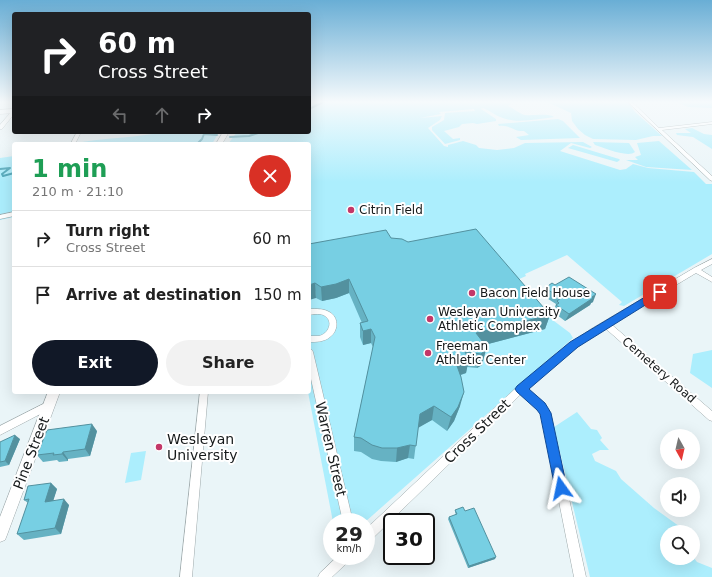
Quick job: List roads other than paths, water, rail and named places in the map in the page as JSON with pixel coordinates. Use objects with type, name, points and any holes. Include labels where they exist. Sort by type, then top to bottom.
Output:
[{"type":"street","points":[[659,130],[667,129]]},
{"type":"street","points":[[659,130],[712,179]]},
{"type":"street","points":[[0,217],[12,214]]},
{"type":"street","name":"Cross Street","points":[[375,528],[521,389],[574,344],[712,261]]},
{"type":"street","points":[[696,270],[712,280]]},
{"type":"street","points":[[311,312],[317,311],[327,313],[331,316],[334,324],[332,332],[328,335],[317,339],[311,339]]},
{"type":"street","name":"Cemetery Road","points":[[606,324],[712,417]]},
{"type":"street","name":"Warren Street","points":[[311,361],[346,513]]},
{"type":"street","points":[[521,389],[541,406],[546,415],[580,577]]},
{"type":"street","name":"Pine Street","points":[[0,536],[53,394]]},
{"type":"street","points":[[186,577],[204,394]]},
{"type":"street","points":[[0,431],[49,405]]},
{"type":"street","points":[[324,577],[337,565]]},
{"type":"waterway","points":[[199,142],[204,134]]},
{"type":"waterway","points":[[204,134],[217,135]]},
{"type":"waterway","points":[[230,137],[249,136],[255,134]]},
{"type":"waterway","points":[[0,169],[10,168],[2,174],[3,176],[12,174]]},
{"type":"place","name":"Citrin Field","points":[[351,210]]},
{"type":"place","name":"Bacon Field House","points":[[472,293]]},
{"type":"place","name":"Wesleyan University Athletic Complex","points":[[430,319]]},
{"type":"place","name":"Freeman Athletic Center","points":[[428,353]]},
{"type":"place","name":"Wesleyan University","points":[[159,447]]}]
